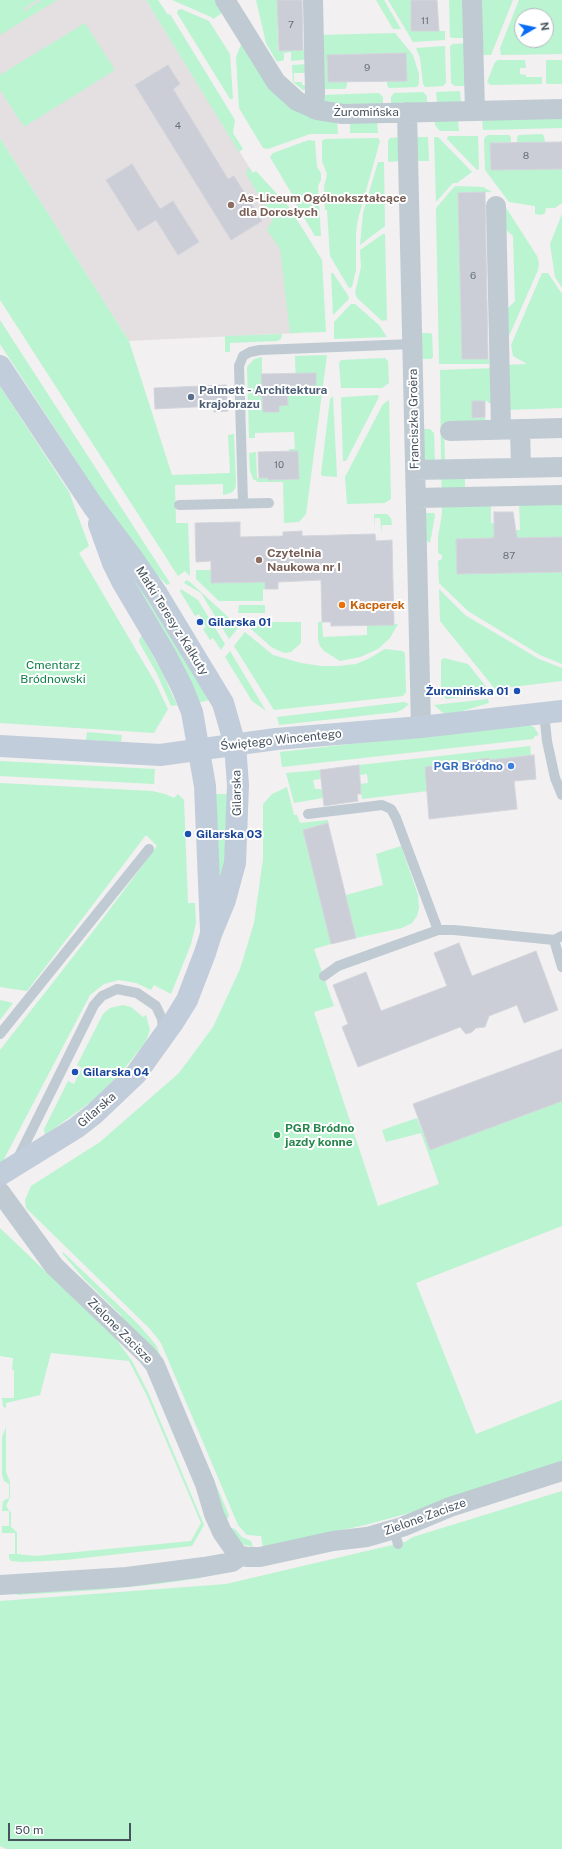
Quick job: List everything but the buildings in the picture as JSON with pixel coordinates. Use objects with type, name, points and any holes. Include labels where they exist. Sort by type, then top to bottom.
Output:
[{"type":"street","name":"Żuromińska","points":[[225,0],[276,82],[290,96],[314,109],[343,114],[562,109]]},
{"type":"street","points":[[313,0],[314,109]]},
{"type":"street","points":[[472,0],[475,111]]},
{"type":"street","name":"Franciszka Groëra","points":[[408,112],[421,727]]},
{"type":"street","points":[[496,206],[511,429],[521,468]]},
{"type":"street","name":"Matki Teresy z Kalkuty","points":[[0,366],[93,506],[133,559],[192,650],[223,703],[235,744]]},
{"type":"street","points":[[450,431],[562,428]]},
{"type":"street","points":[[415,470],[562,467]]},
{"type":"street","points":[[416,498],[562,495]]},
{"type":"street","name":"Matki Teresy z Kalkuty","points":[[93,506],[113,563],[182,687],[192,712],[199,750]]},
{"type":"street","name":"Świętego Wincentego","points":[[0,746],[151,755],[199,750],[281,738],[421,727],[553,712]]},
{"type":"street","name":"Gilarska","points":[[6,1171],[76,1128],[94,1114],[136,1074],[163,1038],[187,1000],[211,934],[226,900],[235,863],[238,786],[235,744]]},
{"type":"street","name":"Gilarska","points":[[199,750],[205,786],[211,934]]},
{"type":"street","name":"Zielone Zacisze","points":[[0,1192],[54,1266],[147,1355],[155,1365],[205,1484],[214,1514],[222,1532],[238,1555],[247,1558],[256,1557],[333,1541],[367,1537],[396,1537],[409,1525],[450,1507],[562,1471]]},
{"type":"street","points":[[0,1585],[127,1577],[232,1562],[238,1555]]},
{"type":"lane","points":[[243,503],[239,368],[243,356],[250,352],[260,350],[413,344]]},
{"type":"lane","points":[[180,505],[269,503]]},
{"type":"lane","points":[[553,712],[547,741],[554,773],[562,795]]},
{"type":"lane","points":[[308,814],[382,805],[391,809],[396,818],[438,930]]},
{"type":"lane","points":[[0,1034],[149,850]]},
{"type":"lane","points":[[324,976],[338,966],[438,930],[558,938],[562,967]]},
{"type":"lane","points":[[6,1171],[94,1005],[102,996],[113,990],[121,989],[137,993],[150,1001],[156,1006],[160,1014],[163,1038]]},
{"type":"shaded area","points":[[0,0],[146,0],[296,243],[298,333],[129,341],[0,138]]},
{"type":"green space","points":[[0,0],[37,0],[23,9],[24,11],[42,0],[57,0],[0,35]]},
{"type":"green space","points":[[146,0],[158,0],[168,15],[170,14],[235,120],[233,133],[243,149],[239,152]]},
{"type":"green space","points":[[172,0],[216,0],[222,13],[213,19]]},
{"type":"green space","points":[[256,0],[277,0],[278,51],[305,50],[311,59],[291,61],[291,52],[284,53],[284,60],[277,62],[266,43]]},
{"type":"green space","points":[[376,0],[384,0],[401,29],[393,29]]},
{"type":"green space","points":[[388,0],[411,0],[411,31],[445,31],[445,40],[413,42]]},
{"type":"green space","points":[[449,0],[467,0],[468,38],[450,37]]},
{"type":"green space","points":[[477,0],[513,0],[491,55],[478,55]]},
{"type":"green space","points":[[519,0],[562,0],[562,54],[501,55],[500,48],[514,13],[514,48],[554,48],[554,8],[516,8]]},
{"type":"green space","points":[[181,9],[209,21],[230,54],[233,99],[230,99],[177,13],[178,10]]},
{"type":"green space","points":[[85,23],[115,70],[24,127],[0,90],[0,75]]},
{"type":"green space","points":[[395,33],[413,55],[419,74],[419,84],[417,87],[389,88],[387,85],[387,81],[407,81],[406,53],[327,55],[328,82],[347,82],[347,86],[345,89],[323,89],[318,35]]},
{"type":"green space","points":[[242,42],[337,122],[338,134],[310,134],[268,149],[263,148],[239,108],[236,57]]},
{"type":"green space","points":[[468,43],[467,86],[455,86],[451,83],[450,46],[453,44]]},
{"type":"green space","points":[[445,46],[446,83],[443,86],[425,87],[423,84],[420,58],[416,48]]},
{"type":"green space","points":[[498,60],[525,60],[526,68],[520,68],[520,74],[526,75],[526,77],[542,77],[542,83],[491,85],[487,82],[495,62]]},
{"type":"green space","points":[[546,60],[562,60],[562,84],[546,83]]},
{"type":"green space","points":[[309,64],[309,73],[294,73],[294,82],[302,82],[302,85],[310,85],[310,89],[303,90],[293,82],[292,65]]},
{"type":"green space","points":[[460,91],[461,102],[438,104],[436,92]]},
{"type":"green space","points":[[423,92],[427,96],[427,102],[393,105],[391,103],[391,97],[394,93]]},
{"type":"green space","points":[[379,93],[383,97],[383,103],[381,105],[342,106],[320,103],[321,95]]},
{"type":"green space","points":[[562,116],[562,128],[483,130],[482,118]]},
{"type":"green space","points":[[377,120],[378,133],[350,133],[350,123]]},
{"type":"green space","points":[[458,120],[459,131],[440,131],[435,125],[435,121]]},
{"type":"green space","points":[[542,134],[545,142],[517,143],[517,137],[519,135]]},
{"type":"green space","points":[[488,135],[509,135],[511,137],[511,142],[490,143],[491,170],[562,169],[562,203],[555,208],[546,208],[545,213],[541,215],[535,214],[535,206],[509,202],[485,170],[484,140]]},
{"type":"green space","points":[[448,136],[478,136],[479,169],[477,170],[447,139]]},
{"type":"green space","points":[[401,137],[400,161],[388,162],[388,141],[390,138]]},
{"type":"green space","points":[[416,137],[428,137],[429,161],[418,161]]},
{"type":"green space","points":[[434,137],[438,137],[472,172],[457,183],[453,183],[436,202]]},
{"type":"green space","points":[[0,138],[129,341],[172,475],[230,473],[228,435],[234,434],[236,483],[235,489],[231,493],[223,495],[223,484],[175,485],[176,523],[188,523],[190,576],[185,571],[178,576],[0,300]]},
{"type":"green space","points":[[378,138],[380,141],[358,219],[356,233],[356,270],[352,287],[349,288],[330,256],[324,187],[327,174],[322,161],[322,141],[324,139]]},
{"type":"green space","points":[[309,140],[315,141],[317,167],[321,173],[321,180],[318,186],[321,236],[315,236],[270,157],[273,153]]},
{"type":"green space","points":[[378,162],[384,162],[385,226],[360,245],[363,213]]},
{"type":"green space","points":[[249,167],[253,173],[256,171],[289,207],[322,260],[326,332],[290,333],[280,249],[267,230],[273,219],[246,174]]},
{"type":"green space","points":[[455,186],[483,187],[492,192],[458,193],[462,359],[489,359],[489,364],[439,364],[436,208]]},
{"type":"green space","points":[[505,206],[537,256],[539,263],[538,270],[506,343],[502,314],[515,301],[513,236],[500,224]]},
{"type":"green space","points":[[562,214],[562,288],[555,277],[550,244]]},
{"type":"green space","points":[[385,234],[387,320],[382,321],[357,298],[355,293],[361,267],[360,250]]},
{"type":"green space","points":[[331,273],[333,273],[349,297],[348,300],[333,315]]},
{"type":"green space","points":[[542,273],[548,273],[562,294],[562,408],[506,410],[505,365],[527,364],[513,356],[511,345]]},
{"type":"green space","points":[[351,304],[355,304],[379,325],[387,337],[334,339],[334,322]]},
{"type":"green space","points":[[0,320],[170,583],[167,585],[147,565],[114,519],[0,344]]},
{"type":"green space","points":[[420,333],[432,334],[433,357],[431,359],[420,359]]},
{"type":"green space","points":[[282,334],[281,339],[277,341],[230,343],[230,352],[225,352],[225,336]]},
{"type":"green space","points":[[327,355],[306,514],[299,522],[284,523],[283,482],[258,482],[253,479],[250,471],[249,453],[256,452],[257,478],[268,478],[268,480],[299,479],[298,451],[289,451],[289,449],[295,449],[294,432],[255,433],[255,438],[249,438],[247,367],[254,359],[262,357],[262,388],[259,389],[259,396],[262,397],[263,412],[279,412],[279,406],[288,405],[287,386],[296,385],[295,356]]},
{"type":"green space","points":[[385,358],[388,361],[389,383],[382,388],[341,388],[339,363],[341,360]]},
{"type":"green space","points":[[494,368],[495,403],[488,403],[487,401],[472,401],[472,418],[485,417],[486,423],[444,425],[445,462],[441,462],[440,370]]},
{"type":"green space","name":"Cmentarz Bródnowski","points":[[0,386],[69,492],[89,546],[79,553],[156,684],[168,709],[154,733],[0,723]]},
{"type":"green space","points":[[378,395],[379,397],[346,461],[343,461],[341,398]]},
{"type":"green space","points":[[333,396],[337,477],[322,476],[321,474],[330,399]]},
{"type":"green space","points":[[389,400],[391,499],[385,503],[347,504],[345,477],[383,404]]},
{"type":"green space","points":[[422,429],[430,429],[434,433],[435,462],[427,462],[424,459]]},
{"type":"green space","points":[[441,476],[465,476],[465,491],[442,492]]},
{"type":"green space","points":[[519,500],[562,500],[562,537],[510,538],[510,530],[520,530]]},
{"type":"green space","points":[[491,501],[491,523],[494,523],[494,538],[456,539],[457,574],[562,572],[562,664],[540,655],[468,611],[439,583],[438,561],[442,559],[442,555],[438,553],[438,537],[442,514],[442,502]]},
{"type":"green space","points":[[423,513],[434,513],[435,515],[430,543],[424,539]]},
{"type":"green space","points":[[374,514],[387,514],[391,518],[392,525],[382,525],[382,534],[380,518],[375,518],[375,530]]},
{"type":"green space","points":[[125,561],[209,700],[198,703],[124,566]]},
{"type":"green space","points":[[196,570],[211,570],[211,583],[265,582],[263,601],[219,601],[196,579]]},
{"type":"green space","points":[[186,580],[190,582],[239,627],[229,639],[201,593],[184,583]]},
{"type":"green space","points":[[181,589],[198,600],[225,644],[221,650],[213,638],[210,640],[203,629],[206,627],[199,614],[195,616],[180,591]]},
{"type":"green space","points":[[439,589],[465,615],[539,659],[562,668],[562,681],[495,689],[440,621]]},
{"type":"green space","points":[[239,605],[265,605],[265,613],[238,613]]},
{"type":"green space","points":[[251,622],[301,622],[301,643],[291,652],[285,653],[277,650],[270,646],[251,629]]},
{"type":"green space","points":[[318,622],[322,622],[323,637],[367,635],[367,625],[398,624],[390,638],[378,649],[360,657],[340,661],[324,651],[320,646],[318,640]]},
{"type":"green space","points":[[245,632],[273,655],[301,663],[321,666],[356,664],[385,649],[402,651],[405,653],[406,692],[403,696],[274,710],[234,646]]},
{"type":"green space","points":[[142,636],[162,672],[177,705],[171,706],[157,674],[139,642]]},
{"type":"green space","points":[[230,651],[266,711],[252,701],[225,657]]},
{"type":"green space","points":[[444,658],[468,664],[488,689],[485,694],[446,699],[441,692],[441,660]]},
{"type":"green space","points":[[488,699],[489,703],[456,713],[443,713],[434,705]]},
{"type":"green space","points":[[404,702],[409,704],[397,712],[279,725],[277,717]]},
{"type":"green space","points":[[525,724],[534,727],[539,735],[535,736],[533,739],[282,767],[280,752]]},
{"type":"green space","points":[[87,732],[122,735],[121,742],[86,740]]},
{"type":"green space","points":[[530,746],[531,755],[489,760],[489,758],[425,767],[428,791],[362,799],[360,784],[368,783],[367,774],[360,775],[359,765]]},
{"type":"green space","points":[[0,761],[155,769],[154,784],[0,776]]},
{"type":"green space","points":[[320,770],[321,779],[313,780],[315,789],[322,789],[323,798],[294,803],[286,773]]},
{"type":"green space","points":[[0,783],[152,791],[174,798],[178,794],[184,800],[188,903],[195,903],[196,923],[191,944],[171,994],[154,985],[151,990],[136,983],[119,980],[104,984],[90,995],[3,1161],[0,1163],[0,1050],[101,921],[157,846],[146,835],[27,991],[0,987]]},
{"type":"green space","points":[[287,787],[294,815],[297,815],[300,823],[328,820],[328,823],[303,830],[331,944],[314,949],[334,1006],[314,1012],[378,1206],[439,1184],[421,1133],[386,1142],[382,1130],[417,1118],[430,1150],[562,1101],[562,1226],[416,1283],[476,1434],[562,1400],[562,1465],[424,1509],[365,1525],[263,1547],[261,1536],[247,1535],[238,1525],[161,1343],[150,1329],[26,1208],[25,1200],[31,1186],[100,1142],[179,1073],[213,1027],[240,969],[254,923],[263,859],[263,804],[272,794]]},
{"type":"green space","points":[[215,794],[229,794],[225,876],[219,877]]},
{"type":"green space","points":[[401,846],[418,895],[419,908],[417,916],[412,923],[402,928],[356,938],[346,895],[383,885],[376,854]]},
{"type":"green space","points":[[0,1000],[13,1003],[0,1020]]},
{"type":"green space","points":[[123,1005],[131,1007],[143,1017],[146,1015],[150,1030],[145,1043],[119,1075],[92,1101],[45,1135],[44,1129],[68,1081],[74,1084],[82,1068],[77,1065],[103,1014],[110,1008]]},
{"type":"green space","points":[[0,1228],[116,1339],[132,1361],[148,1392],[204,1525],[192,1546],[65,1560],[22,1562],[11,1561],[9,1558],[9,1554],[15,1554],[15,1533],[2,1533],[2,1526],[9,1526],[9,1511],[2,1511],[3,1501],[9,1498],[9,1484],[4,1481],[2,1475],[2,1437],[6,1427],[6,1472],[10,1482],[10,1497],[6,1506],[11,1513],[11,1527],[17,1532],[17,1554],[35,1556],[191,1541],[201,1523],[147,1396],[129,1361],[51,1353],[40,1395],[6,1403],[6,1409],[3,1406],[2,1398],[14,1398],[14,1370],[12,1370],[13,1358],[0,1356]]},
{"type":"green space","points":[[63,1252],[139,1325],[156,1345],[229,1515],[228,1518],[224,1520],[163,1372],[120,1321],[121,1315],[85,1280],[62,1253]]},
{"type":"green space","points":[[562,1491],[562,1849],[7,1849],[0,1846],[0,1601],[226,1584],[405,1542],[413,1537]]},
{"type":"green space","points":[[228,1529],[235,1529],[242,1537],[251,1541],[253,1547],[241,1544]]},
{"type":"green space","points":[[201,1577],[158,1584],[98,1590],[17,1595],[17,1593],[77,1590]]},
{"type":"place","name":"As-Liceum Ogólnokształcące dla Dorosłych","points":[[231,205]]},
{"type":"place","name":"Palmett - Architektura krajobrazu","points":[[191,397]]},
{"type":"place","name":"Czytelnia Naukowa nr I","points":[[259,560]]},
{"type":"place","name":"Kacperek","points":[[342,605]]},
{"type":"place","name":"Gilarska 01","points":[[200,622]]},
{"type":"place","name":"Żuromińska 01","points":[[517,691]]},
{"type":"place","name":"PGR Bródno","points":[[511,766]]},
{"type":"place","name":"Gilarska 03","points":[[188,834]]},
{"type":"place","name":"Gilarska 04","points":[[75,1072]]},
{"type":"place","name":"PGR Bródno jazdy konne","points":[[277,1135]]}]
